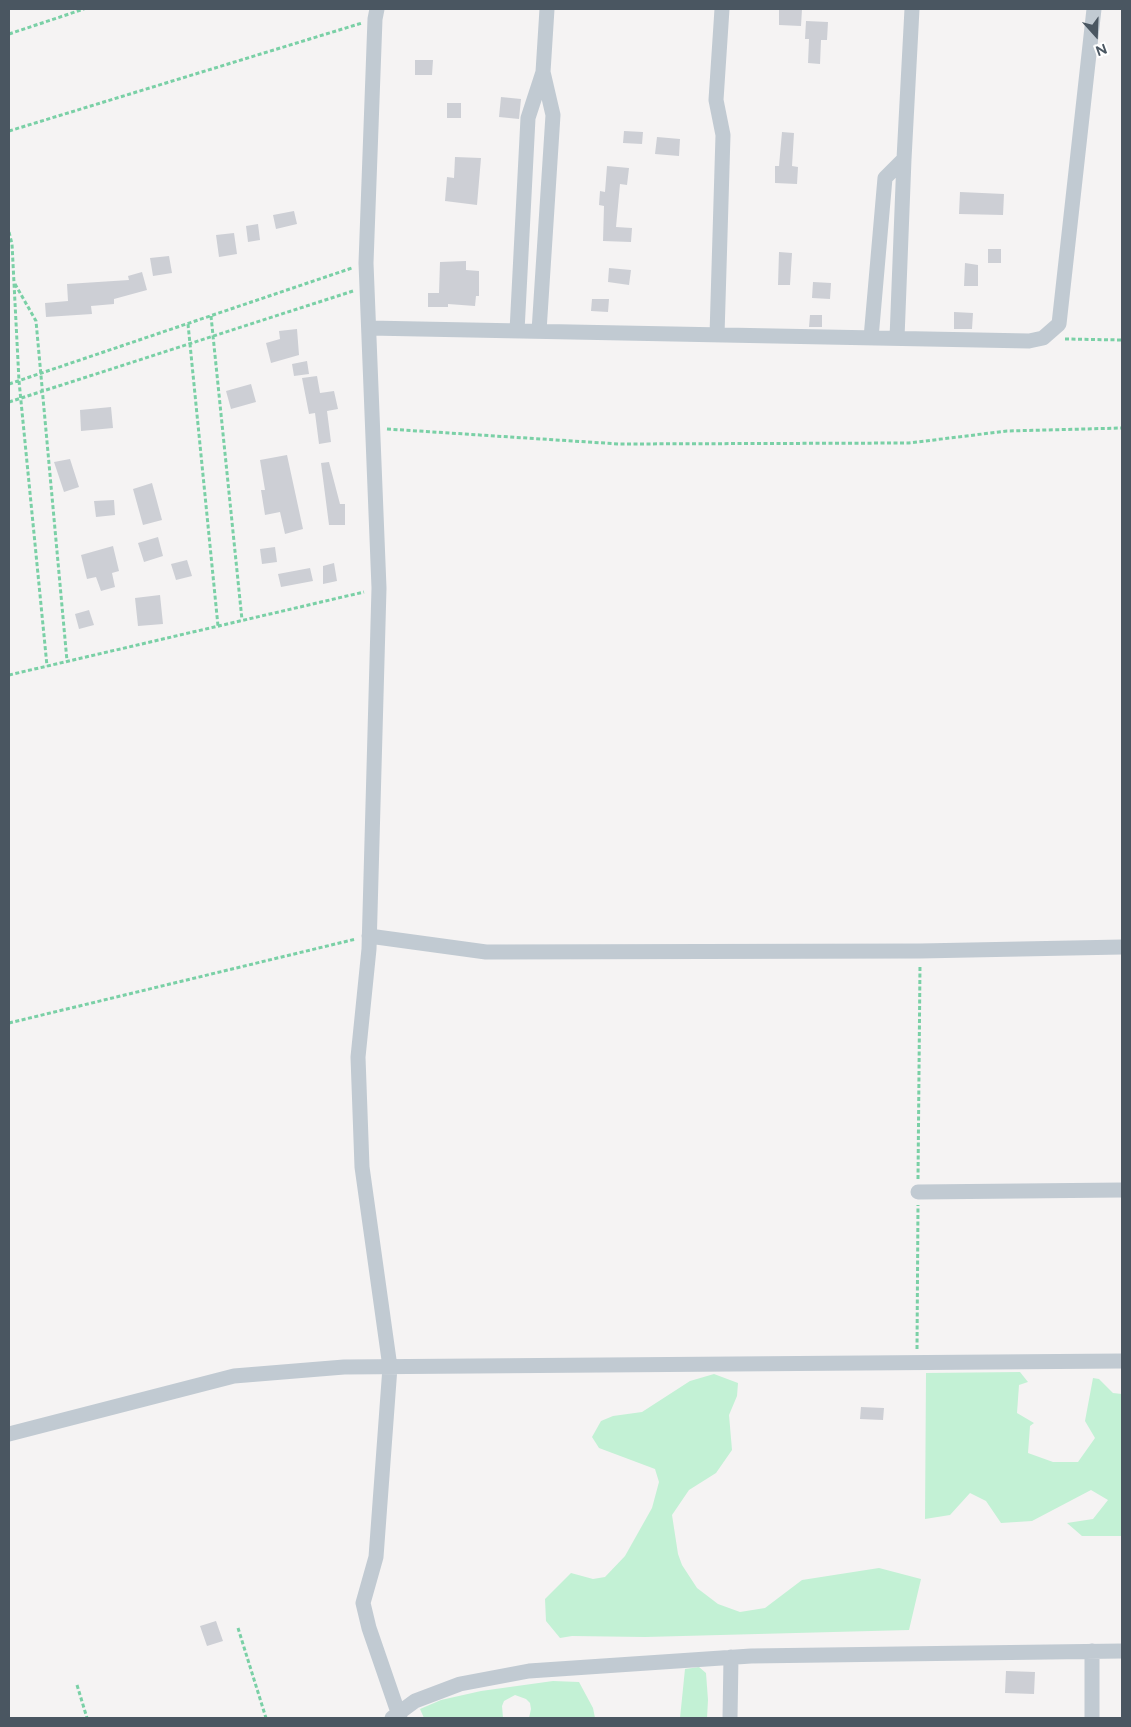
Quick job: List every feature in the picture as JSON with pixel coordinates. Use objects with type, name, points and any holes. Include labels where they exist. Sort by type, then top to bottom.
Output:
[{"type":"street","points":[[517,331],[528,118],[543,72],[547,9]]},
{"type":"street","points":[[717,335],[722,135],[716,100],[722,9]]},
{"type":"street","points":[[897,338],[912,9]]},
{"type":"street","points":[[369,328],[1029,341],[1043,338],[1059,324],[1094,9]]},
{"type":"street","points":[[376,14],[366,263],[379,588],[369,936],[358,1057],[362,1167],[390,1367],[376,1557],[363,1603],[396,1717],[415,1701],[460,1684],[529,1671],[731,1657],[1122,1651]]},
{"type":"street","points":[[539,331],[553,115],[543,72]]},
{"type":"street","points":[[871,338],[885,178],[904,159]]},
{"type":"street","points":[[369,936],[486,952],[920,951],[1122,947]]},
{"type":"street","points":[[918,1192],[1122,1190]]},
{"type":"street","points":[[9,1434],[234,1376],[344,1367],[1122,1361]]},
{"type":"street","points":[[1092,1652],[1092,1718]]},
{"type":"street","points":[[730,1718],[731,1657]]},
{"type":"path","points":[[9,34],[84,9]]},
{"type":"path","points":[[9,131],[376,14]]},
{"type":"path","points":[[9,232],[14,281],[20,398],[47,666]]},
{"type":"path","points":[[9,384],[366,263]]},
{"type":"path","points":[[14,281],[36,321],[67,661]]},
{"type":"path","points":[[9,402],[367,286]]},
{"type":"path","points":[[211,316],[242,620]]},
{"type":"path","points":[[188,324],[218,626]]},
{"type":"path","points":[[1043,338],[1122,340]]},
{"type":"path","points":[[373,428],[648,444],[910,443],[1007,431],[1122,428]]},
{"type":"path","points":[[9,675],[379,588]]},
{"type":"path","points":[[9,1023],[369,936]]},
{"type":"path","points":[[917,1362],[920,951]]},
{"type":"path","points":[[238,1628],[266,1718]]},
{"type":"path","points":[[77,1684],[87,1718]]},
{"type":"green space","points":[[1020,1372],[1028,1382],[1019,1385],[1017,1413],[1034,1423],[1030,1426],[1028,1453],[1053,1462],[1078,1462],[1095,1438],[1085,1421],[1093,1378],[1099,1379],[1113,1393],[1122,1394],[1122,1536],[1082,1536],[1067,1523],[1093,1519],[1108,1500],[1091,1490],[1032,1521],[1001,1523],[986,1501],[970,1493],[950,1515],[925,1519],[926,1373]]},
{"type":"green space","points":[[714,1374],[738,1383],[737,1396],[729,1415],[732,1450],[716,1473],[689,1490],[672,1515],[678,1554],[682,1565],[697,1588],[718,1604],[740,1612],[765,1608],[802,1580],[879,1568],[921,1579],[909,1630],[645,1637],[572,1636],[560,1638],[546,1621],[545,1599],[571,1573],[593,1579],[605,1577],[625,1556],[652,1508],[659,1482],[655,1469],[599,1448],[592,1437],[601,1421],[613,1416],[642,1412],[690,1381]]},
{"type":"green space","points":[[699,1667],[706,1673],[707,1718],[680,1718],[685,1669]]},
{"type":"green space","points":[[553,1681],[579,1682],[593,1708],[595,1718],[529,1718],[530,1703],[526,1699],[515,1695],[504,1701],[502,1706],[503,1718],[424,1718],[420,1709],[441,1700],[481,1691]]},
{"type":"building","points":[[779,9],[802,9],[801,26],[779,25]]},
{"type":"building","points":[[806,21],[828,22],[827,40],[821,40],[820,64],[808,63],[809,39],[805,39]]},
{"type":"building","points":[[415,60],[433,60],[432,75],[415,75]]},
{"type":"building","points":[[501,97],[521,99],[519,119],[499,117]]},
{"type":"building","points":[[447,103],[461,103],[461,118],[447,118]]},
{"type":"building","points":[[624,131],[643,132],[642,144],[623,143]]},
{"type":"building","points":[[782,132],[794,133],[792,166],[798,167],[797,184],[775,183],[775,166],[779,166]]},
{"type":"building","points":[[657,137],[680,139],[679,156],[655,154]]},
{"type":"building","points":[[455,157],[481,158],[477,205],[445,201],[447,177],[454,178]]},
{"type":"building","points":[[607,166],[629,168],[627,185],[620,184],[616,227],[632,228],[631,242],[603,241],[604,206],[599,205],[600,191],[605,192]]},
{"type":"building","points":[[960,192],[1004,194],[1003,215],[959,214]]},
{"type":"building","points":[[294,211],[297,224],[276,229],[273,215]]},
{"type":"building","points":[[258,224],[260,240],[248,242],[246,226]]},
{"type":"building","points":[[234,233],[237,254],[219,257],[216,235]]},
{"type":"building","points":[[988,249],[1001,249],[1001,263],[988,263]]},
{"type":"building","points":[[779,252],[792,253],[790,285],[778,285]]},
{"type":"building","points":[[169,256],[172,273],[153,276],[150,258]]},
{"type":"building","points":[[466,261],[466,270],[479,271],[479,296],[476,296],[475,306],[448,304],[448,307],[428,307],[428,293],[439,293],[440,262]]},
{"type":"building","points":[[965,263],[978,265],[978,286],[964,286]]},
{"type":"building","points":[[609,268],[631,270],[629,285],[608,282]]},
{"type":"building","points":[[142,272],[147,290],[114,299],[114,304],[91,306],[92,314],[46,317],[45,303],[68,301],[67,284],[129,280],[128,276]]},
{"type":"building","points":[[813,282],[831,283],[830,299],[812,298]]},
{"type":"building","points":[[592,299],[609,299],[608,312],[591,311]]},
{"type":"building","points":[[954,312],[973,313],[972,329],[954,329]]},
{"type":"building","points":[[810,315],[822,315],[822,327],[809,327]]},
{"type":"building","points":[[297,329],[299,355],[271,363],[266,343],[280,339],[279,331]]},
{"type":"building","points":[[307,361],[309,374],[294,376],[292,364]]},
{"type":"building","points":[[317,376],[320,393],[334,391],[338,409],[327,411],[331,442],[319,444],[315,413],[309,414],[302,378]]},
{"type":"building","points":[[251,384],[256,402],[231,409],[226,391]]},
{"type":"building","points":[[111,407],[113,428],[81,431],[80,410]]},
{"type":"building","points":[[287,455],[303,529],[285,534],[280,512],[265,515],[261,490],[265,490],[260,460]]},
{"type":"building","points":[[70,459],[79,487],[64,492],[54,462]]},
{"type":"building","points":[[329,462],[340,504],[345,504],[345,525],[329,525],[321,463]]},
{"type":"building","points":[[152,483],[162,520],[143,525],[133,489]]},
{"type":"building","points":[[114,500],[115,515],[96,517],[94,501]]},
{"type":"building","points":[[158,537],[163,556],[144,562],[138,543]]},
{"type":"building","points":[[113,546],[119,571],[112,573],[115,587],[101,591],[96,577],[87,579],[81,555]]},
{"type":"building","points":[[275,547],[277,562],[262,564],[260,549]]},
{"type":"building","points":[[187,560],[192,576],[176,580],[171,564]]},
{"type":"building","points":[[334,563],[337,581],[323,584],[323,566]]},
{"type":"building","points":[[310,568],[313,581],[281,587],[278,574]]},
{"type":"building","points":[[160,595],[163,624],[138,626],[135,598]]},
{"type":"building","points":[[89,610],[94,625],[79,629],[75,614]]},
{"type":"building","points":[[861,1407],[884,1408],[883,1420],[860,1419]]},
{"type":"building","points":[[216,1621],[223,1641],[207,1646],[200,1626]]},
{"type":"building","points":[[1006,1671],[1035,1672],[1034,1694],[1005,1693]]}]
